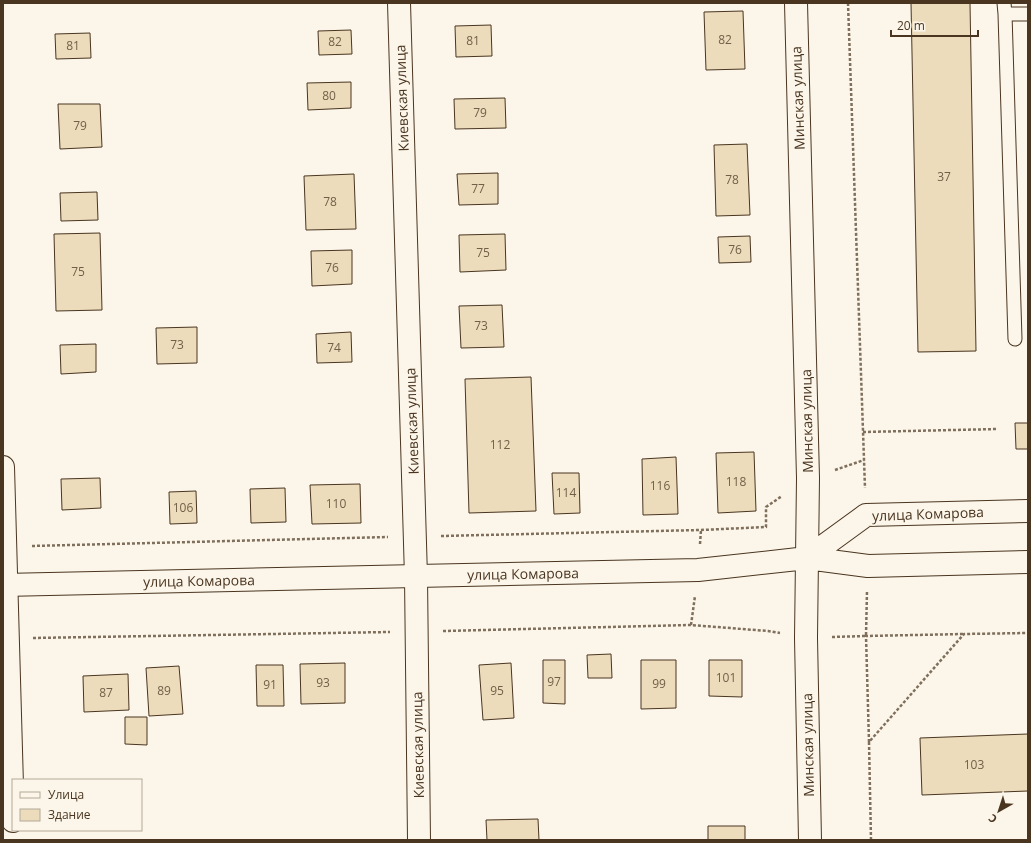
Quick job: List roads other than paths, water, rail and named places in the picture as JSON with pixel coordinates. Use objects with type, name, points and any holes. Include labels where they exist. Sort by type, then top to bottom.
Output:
[{"type":"main road","name":"Киевская улица","points":[[399,3],[416,577],[419,840]]},
{"type":"main road","name":"Минская улица","points":[[796,3],[808,478],[806,638],[810,840]]},
{"type":"main road","points":[[3,467],[5,546],[4,585],[12,795]]},
{"type":"main road","name":"улица Комарова","points":[[4,585],[698,570],[807,558],[866,515],[1028,511]]},
{"type":"main road","points":[[807,558],[868,566],[1028,562]]},
{"type":"lane","points":[[1015,339],[1004,8],[1028,14]]}]
